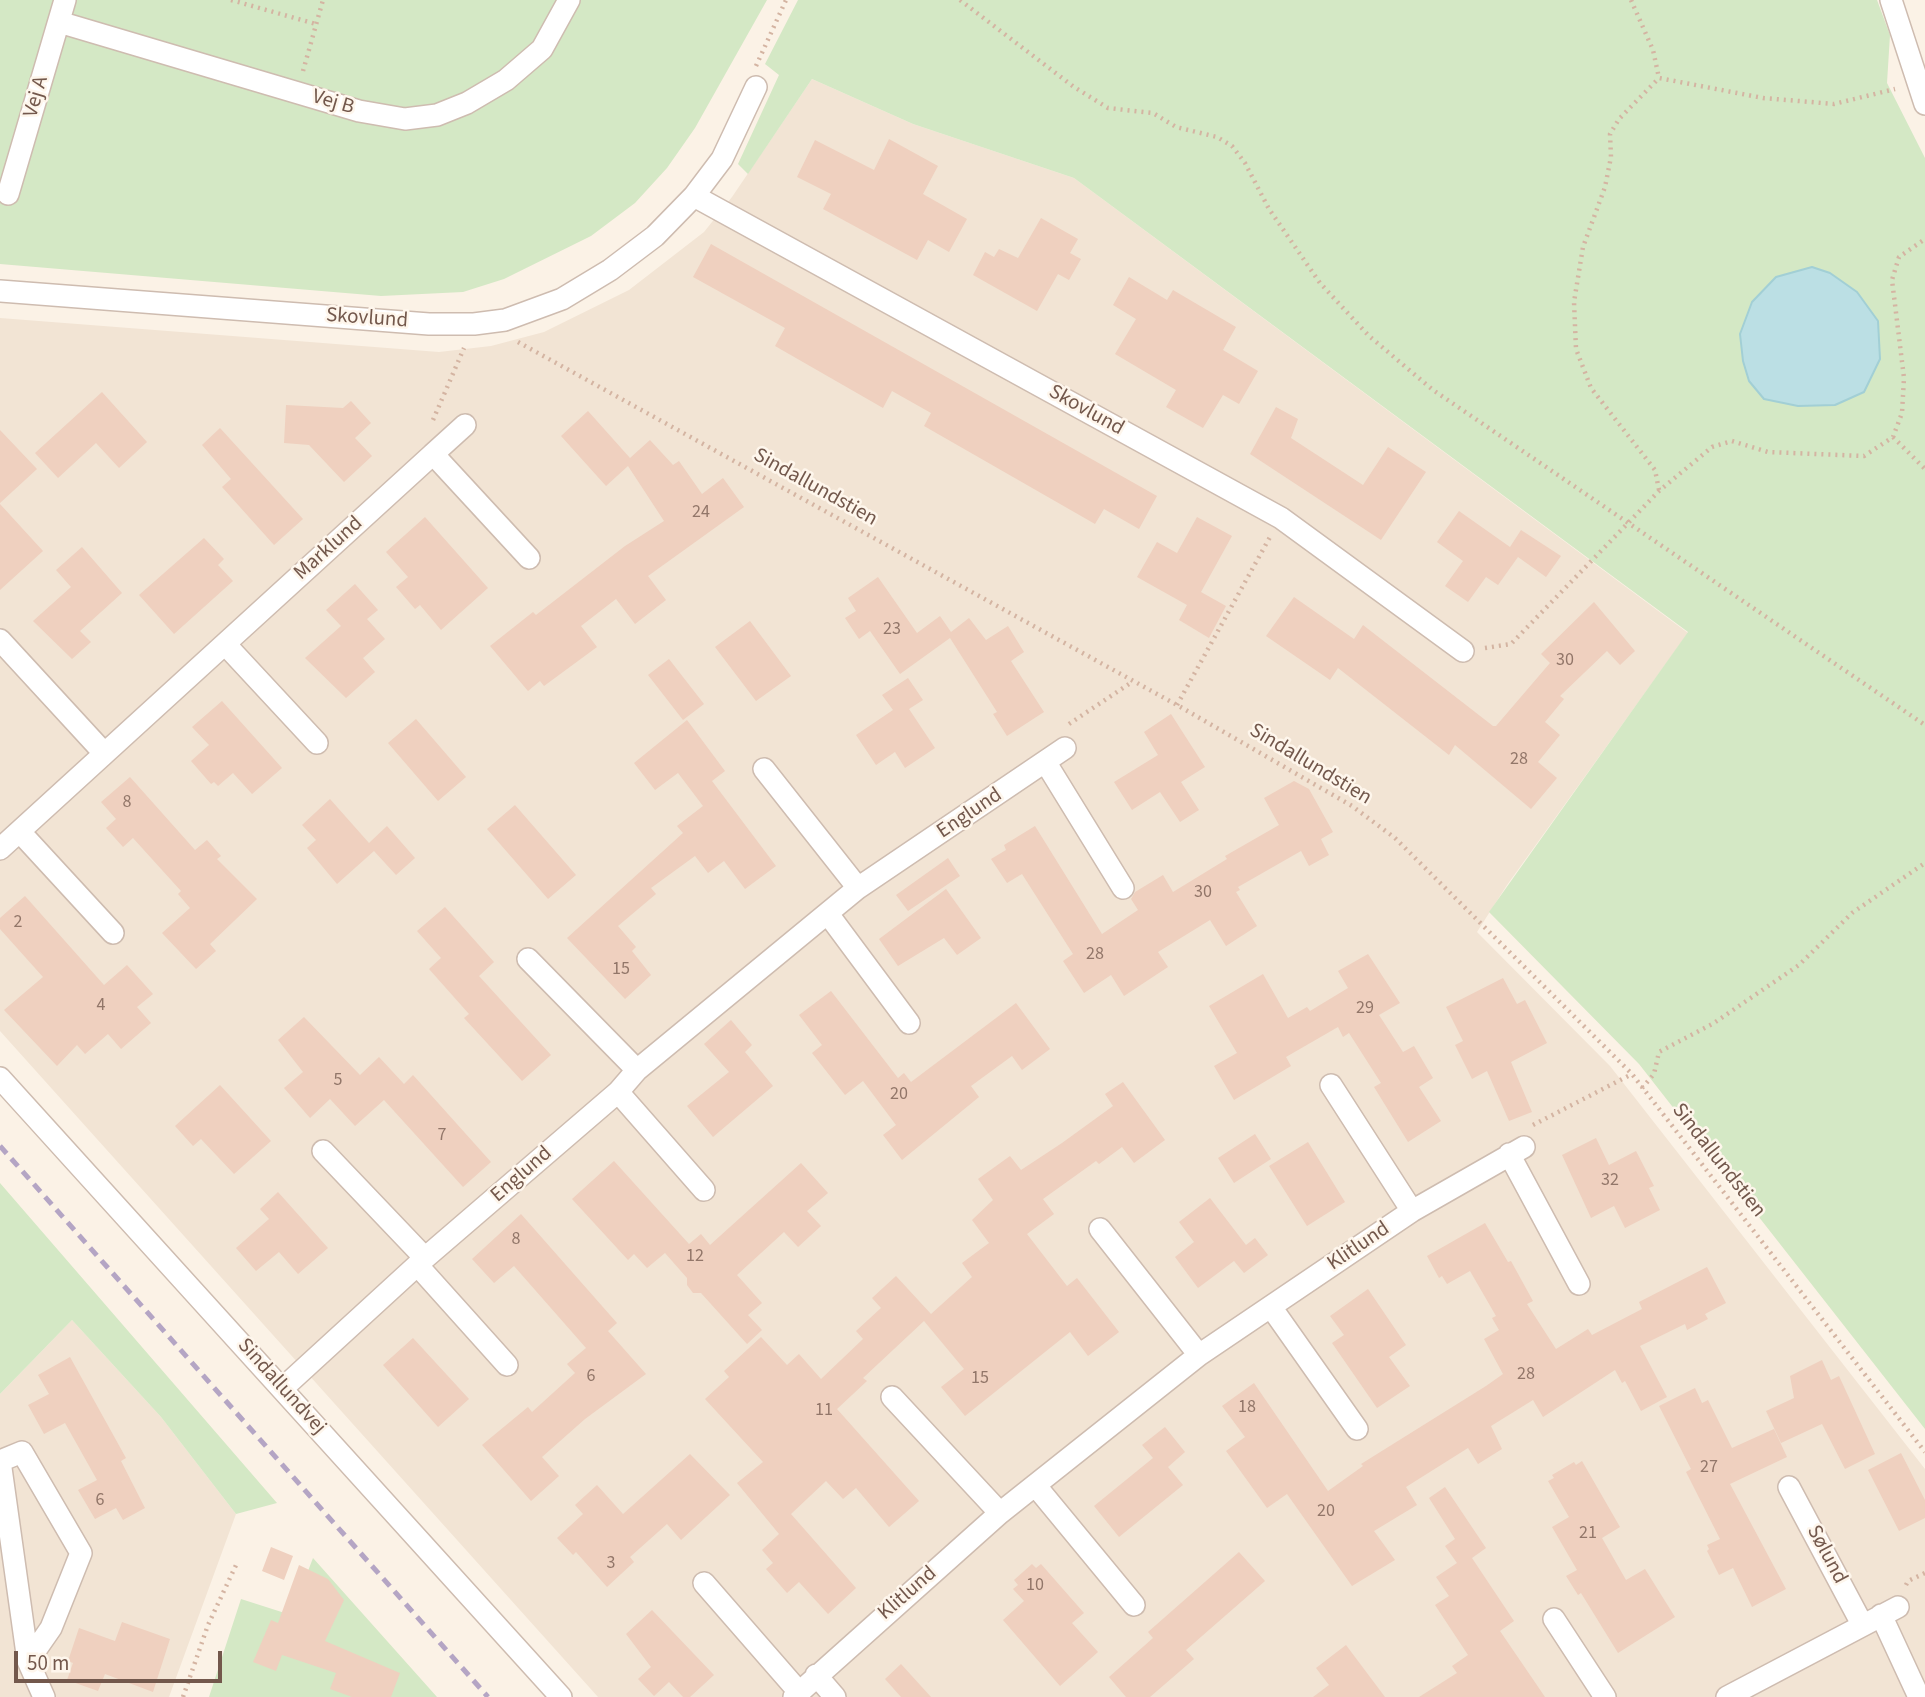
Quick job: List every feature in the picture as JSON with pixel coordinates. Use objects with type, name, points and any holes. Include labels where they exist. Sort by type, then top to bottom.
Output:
[{"type":"street","name":"Vej A","points":[[8,194],[65,0]]},
{"type":"street","name":"Vej B","points":[[58,22],[359,111],[404,119],[437,115],[467,103],[515,72],[542,49],[569,0]]},
{"type":"street","points":[[1891,0],[1921,94]]},
{"type":"street","name":"Skovlund","points":[[0,291],[429,324],[474,324],[505,320],[562,299],[610,270],[655,236],[694,196],[732,142],[756,87]]},
{"type":"street","name":"Skovlund","points":[[694,196],[1281,518],[1463,651]]},
{"type":"street","name":"Marklund","points":[[0,849],[465,425]]},
{"type":"street","points":[[433,454],[529,558]]},
{"type":"street","points":[[0,640],[104,753]]},
{"type":"street","points":[[225,644],[317,743]]},
{"type":"street","name":"Englund","points":[[283,1388],[618,1092],[637,1070],[858,888],[1065,748]]},
{"type":"street","points":[[1046,763],[1123,888]]},
{"type":"street","points":[[764,769],[858,888]]},
{"type":"street","points":[[20,832],[113,933]]},
{"type":"street","points":[[828,914],[909,1023]]},
{"type":"street","points":[[528,959],[637,1070]]},
{"type":"street","name":"Sindallundvej","points":[[0,1078],[561,1697]]},
{"type":"street","name":"Klitlund","points":[[1331,1085],[1412,1211]]},
{"type":"street","points":[[618,1092],[704,1190]]},
{"type":"street","points":[[1517,1150],[1579,1284]]},
{"type":"street","name":"Klitlund","points":[[704,1583],[797,1694],[1000,1513],[1199,1354],[1412,1211],[1517,1150]]},
{"type":"street","points":[[323,1151],[507,1365]]},
{"type":"street","points":[[1100,1229],[1199,1354]]},
{"type":"street","points":[[1271,1307],[1357,1429]]},
{"type":"street","points":[[892,1397],[1000,1513]]},
{"type":"street","points":[[28,1661],[51,1628],[81,1553],[22,1452],[0,1461],[28,1661],[44,1697]]},
{"type":"street","points":[[1035,1485],[1134,1605]]},
{"type":"street","name":"Sølund","points":[[1789,1487],[1881,1615],[1919,1697]]},
{"type":"street","points":[[1727,1697],[1881,1615]]},
{"type":"street","points":[[1554,1619],[1605,1697]]},
{"type":"street","points":[[816,1675],[835,1697]]},
{"type":"path","points":[[231,0],[316,24]]},
{"type":"path","points":[[297,92],[323,0]]},
{"type":"path","points":[[756,87],[756,62],[786,0]]},
{"type":"path","points":[[960,0],[1074,87],[1108,108],[1153,113],[1176,127],[1217,137],[1232,146],[1245,163],[1269,209],[1320,283],[1369,336],[1433,390],[1631,522],[1925,725]]},
{"type":"path","points":[[1631,0],[1653,50],[1660,78]]},
{"type":"path","points":[[1660,78],[1619,119],[1610,134],[1611,157],[1605,187],[1583,247],[1574,302],[1576,349],[1591,388],[1656,470],[1660,491]]},
{"type":"path","points":[[1660,78],[1763,98],[1834,104],[1921,94]]},
{"type":"path","points":[[1463,651],[1511,644],[1660,491],[1712,447],[1732,441],[1768,452],[1864,456],[1893,437],[1902,413],[1904,378],[1892,280],[1899,257],[1925,239]]},
{"type":"path","name":"Sindallundstien","points":[[505,320],[515,340],[1177,705],[1352,806],[1395,838],[1632,1074],[1925,1452]]},
{"type":"path","points":[[433,454],[426,438],[474,324]]},
{"type":"path","points":[[1893,437],[1925,469]]},
{"type":"path","points":[[1177,705],[1281,518]]},
{"type":"path","points":[[1065,748],[1062,729],[1132,682]]},
{"type":"path","points":[[1642,1088],[1654,1074],[1660,1052],[1714,1023],[1799,965],[1852,913],[1925,863]]},
{"type":"path","points":[[1517,1150],[1529,1128],[1632,1074]]},
{"type":"path","points":[[183,1697],[208,1625],[237,1563]]},
{"type":"shaded area","points":[[812,79],[913,124],[1074,178],[1688,633],[1507,885],[1477,932],[1610,1066],[1925,1469],[1925,1697],[598,1697],[0,1031],[0,318],[439,352],[491,346],[544,332],[629,290],[704,232],[732,197]]},
{"type":"shaded area","points":[[72,1320],[161,1417],[236,1514],[169,1697],[0,1697],[0,1394]]},
{"type":"green space","points":[[0,0],[767,0],[695,128],[667,168],[635,203],[591,236],[504,279],[463,292],[381,296],[0,264]]},
{"type":"green space","points":[[798,0],[1877,0],[1890,35],[1887,83],[1925,158],[1925,1429],[1639,1064],[1489,912],[1688,632],[1074,178],[913,124],[812,79],[748,174],[738,164],[779,75],[765,64]]},
{"type":"green space","points":[[0,1183],[277,1503],[236,1514],[161,1417],[72,1320],[0,1394]]},
{"type":"green space","points":[[313,1558],[437,1697],[209,1697],[241,1599],[291,1615]]},
{"type":"water","points":[[1812,267],[1830,273],[1857,292],[1878,321],[1880,359],[1864,392],[1835,405],[1798,406],[1764,399],[1749,381],[1743,361],[1740,334],[1752,302],[1776,277]]},
{"type":"building","points":[[889,139],[938,166],[923,194],[967,219],[949,252],[928,240],[917,260],[823,209],[831,194],[797,177],[815,140],[874,170]]},
{"type":"building","points":[[1041,218],[1078,239],[1070,253],[1081,259],[1069,280],[1058,274],[1037,311],[973,275],[985,252],[994,257],[999,249],[1018,258]]},
{"type":"building","points":[[711,244],[1157,496],[1139,529],[1104,509],[1095,524],[924,426],[931,413],[892,391],[883,408],[775,346],[785,328],[693,277]]},
{"type":"building","points":[[1129,277],[1167,300],[1173,290],[1236,327],[1223,350],[1258,371],[1239,404],[1223,395],[1203,428],[1166,407],[1176,390],[1115,354],[1136,319],[1113,305]]},
{"type":"building","points":[[102,392],[147,442],[119,468],[96,443],[58,478],[35,453]]},
{"type":"building","points":[[351,401],[371,423],[355,438],[372,456],[344,482],[309,445],[284,443],[286,405],[343,408]]},
{"type":"building","points":[[1276,407],[1298,419],[1291,438],[1363,485],[1388,447],[1426,472],[1381,540],[1250,454]]},
{"type":"building","points":[[588,411],[630,458],[650,440],[673,465],[679,461],[702,494],[723,478],[744,507],[648,576],[666,600],[635,624],[616,599],[581,626],[597,647],[544,686],[540,681],[528,691],[490,646],[533,612],[536,615],[625,546],[664,521],[628,466],[606,486],[561,436]]},
{"type":"building","points":[[220,428],[303,519],[274,545],[222,487],[231,479],[202,445]]},
{"type":"building","points":[[0,430],[37,469],[0,503]]},
{"type":"building","points":[[0,504],[43,551],[0,590]]},
{"type":"building","points":[[1459,511],[1510,547],[1521,530],[1561,556],[1546,577],[1518,557],[1498,585],[1486,577],[1468,602],[1445,586],[1463,561],[1437,542]]},
{"type":"building","points":[[425,517],[488,588],[441,630],[420,605],[415,609],[396,587],[408,577],[386,552]]},
{"type":"building","points":[[1197,517],[1232,536],[1201,592],[1226,606],[1209,638],[1179,620],[1187,605],[1137,577],[1157,542],[1177,553]]},
{"type":"building","points":[[204,538],[224,559],[218,565],[233,581],[174,634],[139,595]]},
{"type":"building","points":[[82,547],[122,593],[80,631],[91,642],[72,659],[33,621],[71,587],[56,570]]},
{"type":"building","points":[[878,577],[917,633],[940,616],[951,632],[969,618],[986,640],[1008,626],[1024,652],[1011,661],[1044,712],[1007,736],[993,714],[997,712],[950,638],[900,674],[870,631],[859,639],[845,618],[856,611],[848,598]]},
{"type":"building","points":[[355,584],[378,610],[367,619],[385,639],[363,658],[375,672],[346,698],[305,658],[341,626],[326,610]]},
{"type":"building","points":[[1294,597],[1354,639],[1363,625],[1493,726],[1496,726],[1550,663],[1541,654],[1594,602],[1635,651],[1620,665],[1607,651],[1560,696],[1564,699],[1545,722],[1560,735],[1538,762],[1557,778],[1531,809],[1455,745],[1449,755],[1338,668],[1330,680],[1266,636]]},
{"type":"building","points":[[750,621],[791,676],[756,701],[715,647]]},
{"type":"building","points":[[669,659],[704,704],[683,720],[648,675]]},
{"type":"building","points":[[908,678],[923,700],[909,709],[935,748],[905,768],[895,752],[876,765],[856,735],[893,710],[882,695]]},
{"type":"building","points":[[222,701],[282,768],[252,794],[233,773],[218,786],[214,782],[211,784],[191,761],[209,745],[192,727]]},
{"type":"building","points":[[1171,714],[1205,767],[1181,782],[1199,810],[1180,822],[1160,792],[1132,810],[1114,782],[1158,755],[1144,732]]},
{"type":"building","points":[[416,719],[466,777],[438,801],[388,743]]},
{"type":"building","points":[[687,720],[725,771],[712,781],[776,866],[745,889],[724,861],[708,873],[695,856],[651,888],[656,894],[618,926],[636,947],[632,951],[651,975],[625,999],[567,938],[683,833],[677,826],[703,806],[678,773],[655,790],[634,763]]},
{"type":"building","points":[[130,777],[195,850],[207,840],[221,856],[217,859],[257,899],[210,944],[216,951],[196,969],[162,933],[190,908],[178,894],[181,891],[133,838],[123,847],[106,828],[116,819],[101,802]]},
{"type":"building","points":[[1294,781],[1309,789],[1333,832],[1321,839],[1329,855],[1309,866],[1301,851],[1238,887],[1240,890],[1236,892],[1257,926],[1226,946],[1210,920],[1158,952],[1168,967],[1124,996],[1111,975],[1084,993],[1063,961],[1073,954],[1022,874],[1007,883],[991,859],[1006,850],[1004,845],[1035,826],[1102,934],[1138,910],[1131,899],[1135,892],[1163,875],[1173,892],[1227,859],[1225,856],[1279,825],[1264,798]]},
{"type":"building","points":[[330,799],[369,843],[387,826],[415,858],[396,875],[374,851],[337,884],[307,848],[316,840],[302,825]]},
{"type":"building","points":[[515,805],[576,875],[548,899],[487,829]]},
{"type":"building","points":[[948,858],[960,876],[908,911],[896,895]]},
{"type":"building","points":[[946,889],[981,938],[957,955],[944,938],[898,966],[879,939]]},
{"type":"building","points":[[25,896],[104,985],[127,965],[153,994],[137,1007],[151,1023],[121,1049],[108,1034],[85,1054],[77,1045],[57,1066],[4,1010],[43,977],[0,929],[0,918]]},
{"type":"building","points":[[445,907],[494,962],[479,976],[551,1055],[522,1081],[464,1018],[469,1014],[429,969],[441,958],[417,931]]},
{"type":"building","points":[[1368,954],[1400,1003],[1379,1015],[1403,1052],[1414,1046],[1433,1078],[1419,1087],[1441,1121],[1408,1142],[1374,1087],[1381,1083],[1349,1033],[1343,1037],[1338,1027],[1286,1057],[1291,1066],[1234,1100],[1214,1066],[1237,1053],[1209,1006],[1263,974],[1288,1018],[1307,1007],[1310,1011],[1348,988],[1338,971]]},
{"type":"building","points":[[1503,978],[1517,1004],[1525,1000],[1547,1043],[1511,1062],[1532,1112],[1509,1121],[1487,1071],[1472,1079],[1455,1045],[1463,1041],[1446,1007]]},
{"type":"building","points":[[831,991],[898,1078],[904,1073],[911,1082],[1016,1003],[1050,1049],[1022,1070],[1012,1056],[971,1086],[979,1097],[902,1160],[883,1135],[896,1125],[863,1081],[845,1095],[812,1053],[822,1045],[799,1015]]},
{"type":"building","points":[[304,1017],[360,1075],[379,1057],[404,1084],[413,1075],[491,1162],[463,1187],[384,1100],[355,1126],[330,1099],[310,1118],[284,1088],[303,1072],[278,1040]]},
{"type":"building","points":[[731,1020],[752,1045],[745,1052],[773,1086],[713,1137],[687,1106],[729,1072],[704,1044]]},
{"type":"building","points":[[1123,1082],[1165,1140],[1134,1163],[1122,1147],[1099,1164],[1096,1161],[1043,1199],[1054,1214],[1027,1234],[1067,1286],[1077,1278],[1119,1332],[1088,1356],[1070,1332],[965,1416],[941,1387],[964,1369],[924,1321],[863,1378],[867,1381],[837,1409],[919,1501],[889,1527],[856,1488],[843,1499],[826,1481],[791,1514],[856,1588],[828,1614],[799,1582],[787,1593],[766,1569],[773,1563],[762,1550],[779,1534],[737,1483],[763,1462],[705,1399],[729,1377],[724,1371],[761,1337],[787,1365],[799,1354],[821,1379],[863,1339],[856,1331],[881,1308],[872,1298],[896,1276],[931,1314],[972,1277],[962,1263],[989,1243],[972,1220],[993,1200],[978,1179],[1010,1156],[1021,1170],[1062,1143],[1113,1106],[1105,1094]]},
{"type":"building","points":[[220,1085],[271,1141],[234,1174],[201,1139],[193,1146],[175,1126]]},
{"type":"building","points":[[1255,1134],[1271,1159],[1234,1183],[1218,1158]]},
{"type":"building","points":[[1596,1138],[1609,1165],[1636,1151],[1654,1186],[1649,1188],[1660,1210],[1625,1228],[1614,1206],[1591,1218],[1562,1155]]},
{"type":"building","points":[[1308,1142],[1345,1202],[1307,1226],[1269,1166]]},
{"type":"building","points":[[614,1161],[689,1244],[701,1234],[710,1245],[801,1163],[828,1193],[807,1211],[821,1226],[798,1247],[784,1232],[737,1275],[762,1303],[748,1315],[762,1330],[747,1344],[701,1293],[693,1293],[687,1285],[687,1278],[665,1253],[647,1268],[634,1254],[628,1260],[572,1199]]},
{"type":"building","points":[[278,1192],[328,1248],[298,1274],[279,1252],[256,1271],[236,1248],[269,1219],[260,1209]]},
{"type":"building","points":[[1210,1198],[1246,1245],[1255,1238],[1268,1255],[1244,1273],[1234,1261],[1198,1288],[1175,1257],[1194,1242],[1179,1222]]},
{"type":"building","points":[[521,1214],[617,1323],[608,1331],[646,1374],[585,1419],[542,1457],[559,1476],[531,1501],[482,1445],[528,1407],[532,1412],[575,1373],[567,1364],[586,1348],[514,1266],[494,1283],[472,1259]]},
{"type":"building","points":[[1485,1223],[1508,1262],[1511,1261],[1533,1301],[1527,1304],[1556,1349],[1588,1329],[1592,1335],[1642,1309],[1639,1302],[1707,1267],[1726,1303],[1705,1314],[1708,1319],[1687,1330],[1685,1324],[1640,1346],[1667,1397],[1641,1411],[1625,1381],[1622,1383],[1615,1370],[1543,1417],[1533,1400],[1491,1426],[1502,1449],[1478,1464],[1468,1448],[1406,1487],[1417,1505],[1374,1531],[1395,1560],[1352,1586],[1287,1494],[1267,1508],[1226,1451],[1245,1437],[1222,1406],[1254,1383],[1328,1491],[1363,1466],[1361,1464],[1486,1386],[1503,1374],[1484,1339],[1499,1330],[1492,1318],[1496,1316],[1470,1271],[1447,1284],[1442,1276],[1439,1278],[1427,1256]]},
{"type":"building","points":[[1368,1289],[1406,1345],[1389,1357],[1410,1386],[1377,1408],[1332,1343],[1344,1335],[1330,1316]]},
{"type":"building","points":[[413,1338],[469,1399],[438,1427],[383,1365]]},
{"type":"building","points":[[70,1357],[126,1458],[121,1461],[145,1508],[123,1520],[116,1508],[95,1519],[78,1490],[97,1480],[65,1423],[44,1434],[28,1405],[49,1394],[38,1375]]},
{"type":"building","points":[[1822,1360],[1831,1380],[1839,1376],[1875,1454],[1845,1469],[1822,1424],[1781,1443],[1766,1411],[1794,1398],[1790,1376]]},
{"type":"building","points":[[1695,1388],[1702,1403],[1708,1400],[1732,1448],[1774,1429],[1787,1457],[1730,1484],[1786,1589],[1752,1607],[1733,1568],[1719,1575],[1707,1551],[1707,1545],[1720,1539],[1686,1472],[1691,1469],[1659,1406]]},
{"type":"building","points":[[1165,1427],[1185,1452],[1168,1467],[1183,1485],[1119,1537],[1094,1506],[1153,1458],[1142,1445]]},
{"type":"building","points":[[1901,1453],[1925,1500],[1925,1518],[1899,1531],[1868,1470]]},
{"type":"building","points":[[690,1454],[730,1495],[681,1540],[667,1524],[630,1557],[634,1562],[607,1587],[576,1552],[573,1555],[557,1538],[583,1514],[575,1505],[597,1485],[623,1514]]},
{"type":"building","points":[[1582,1461],[1620,1527],[1602,1538],[1626,1580],[1645,1569],[1675,1617],[1618,1653],[1581,1593],[1578,1595],[1566,1576],[1577,1570],[1552,1527],[1569,1517],[1548,1481],[1554,1478],[1552,1475],[1574,1462],[1576,1465]]},
{"type":"building","points":[[1445,1487],[1486,1548],[1472,1558],[1514,1621],[1500,1631],[1545,1697],[1419,1697],[1457,1673],[1452,1666],[1468,1655],[1435,1605],[1449,1596],[1436,1577],[1457,1563],[1445,1546],[1455,1539],[1429,1498]]},
{"type":"building","points":[[271,1547],[293,1556],[284,1580],[262,1571]]},
{"type":"building","points":[[1239,1552],[1265,1581],[1186,1650],[1194,1659],[1150,1697],[1126,1697],[1109,1677],[1153,1638],[1148,1632]]},
{"type":"building","points":[[1032,1564],[1036,1568],[1041,1564],[1084,1613],[1072,1623],[1098,1652],[1060,1686],[1003,1620],[1024,1601],[1013,1589],[1018,1585],[1014,1580]]},
{"type":"building","points":[[299,1565],[328,1579],[344,1600],[325,1641],[400,1673],[391,1697],[352,1697],[330,1689],[336,1673],[282,1655],[276,1671],[253,1662],[271,1620],[278,1623]]},
{"type":"building","points":[[652,1610],[714,1675],[690,1697],[683,1697],[669,1682],[654,1696],[638,1679],[651,1667],[626,1634]]},
{"type":"building","points":[[122,1622],[170,1639],[153,1692],[105,1674],[98,1691],[67,1680],[73,1663],[68,1661],[79,1628],[115,1641]]},
{"type":"building","points":[[1346,1645],[1385,1697],[1313,1697],[1329,1685],[1316,1668]]},
{"type":"building","points":[[901,1664],[931,1697],[901,1697],[885,1679]]},
{"type":"railway","points":[[0,1146],[488,1697]]}]
